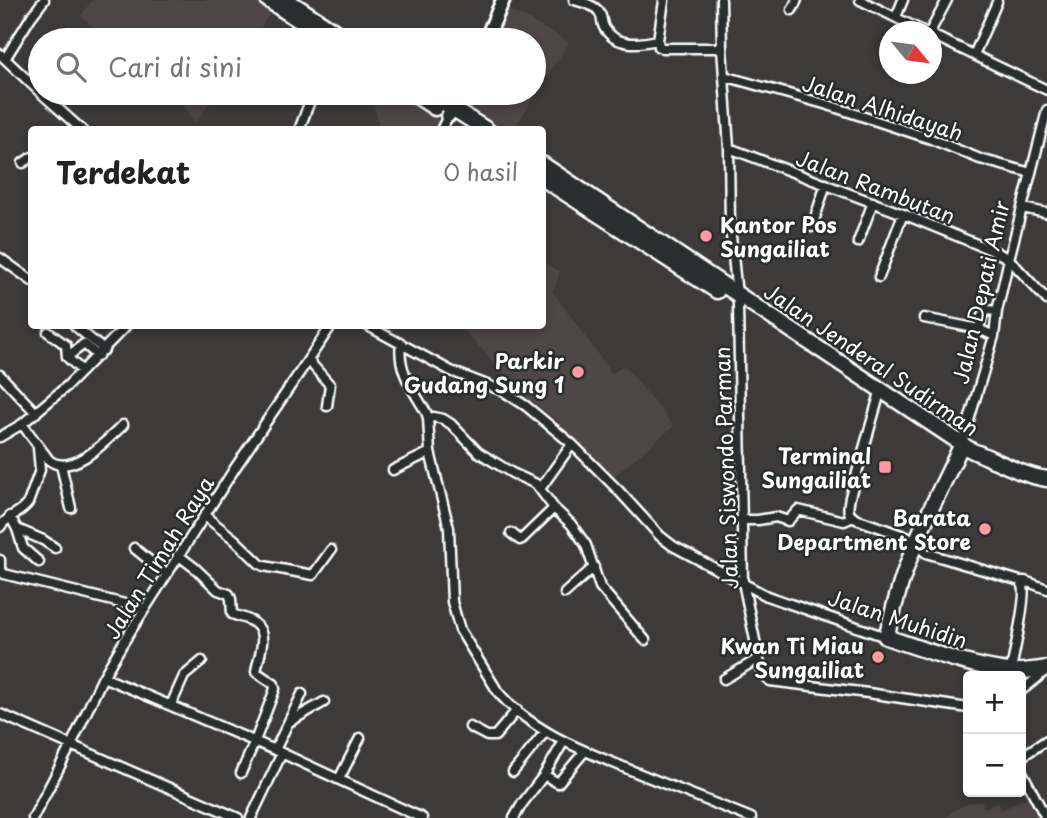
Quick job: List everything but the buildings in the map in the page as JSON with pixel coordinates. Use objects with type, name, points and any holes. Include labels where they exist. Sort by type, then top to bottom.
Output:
[{"type":"highway","points":[[268,0],[311,28]]},
{"type":"highway","points":[[290,1],[330,28]]},
{"type":"highway","points":[[429,105],[447,118],[474,126]]},
{"type":"highway","name":"Jalan Jenderal Sudirman","points":[[546,167],[682,256],[737,300],[879,396],[964,448],[1012,469],[1047,479]]},
{"type":"highway","name":"Jalan Jenderal Sudirman","points":[[546,181],[737,300],[964,448]]},
{"type":"highway","name":"Jalan Depati Amir","points":[[886,637],[903,574],[930,508],[964,448]]},
{"type":"highway","name":"Jalan Muhidin","points":[[886,637],[1000,671]]},
{"type":"highway","name":"Jalan Muhidin","points":[[1026,672],[1047,668]]},
{"type":"main road","points":[[491,28],[503,0]]},
{"type":"street","points":[[28,80],[3,56],[44,0]]},
{"type":"street","points":[[574,0],[597,9],[604,27],[617,39],[632,44],[657,40]]},
{"type":"street","name":"Jalan Siswondo Parman","points":[[721,0],[729,148],[730,226],[737,300],[743,582],[758,659]]},
{"type":"street","points":[[792,10],[797,0]]},
{"type":"street","points":[[860,0],[904,21]]},
{"type":"street","points":[[896,17],[903,0]]},
{"type":"street","points":[[936,21],[947,0]]},
{"type":"street","points":[[664,1],[658,46],[722,48]]},
{"type":"street","points":[[974,55],[997,2]]},
{"type":"street","points":[[942,39],[1047,90]]},
{"type":"street","name":"Jalan Alhidayah","points":[[724,76],[828,106],[930,139],[980,159],[1031,173]]},
{"type":"street","points":[[55,105],[77,126]]},
{"type":"street","points":[[301,126],[308,105]]},
{"type":"street","name":"Jalan Depati Amir","points":[[964,448],[994,336],[1009,259],[1047,110]]},
{"type":"street","points":[[68,126],[72,120]]},
{"type":"street","name":"Jalan Rambutan","points":[[729,148],[873,202],[1009,259]]},
{"type":"street","points":[[23,163],[28,160]]},
{"type":"street","points":[[812,227],[825,184]]},
{"type":"street","points":[[858,242],[873,202]]},
{"type":"street","points":[[1022,208],[1047,213]]},
{"type":"street","points":[[879,277],[903,214]]},
{"type":"street","points":[[0,258],[28,278]]},
{"type":"street","points":[[1009,259],[1047,300]]},
{"type":"street","points":[[979,329],[987,310],[997,311]]},
{"type":"street","points":[[924,318],[979,329],[994,336]]},
{"type":"street","points":[[78,329],[101,353]]},
{"type":"street","points":[[0,437],[36,413],[123,329]]},
{"type":"street","name":"Jalan Timah Raya","points":[[33,818],[103,677],[178,555],[329,329]]},
{"type":"street","name":"Jalan Muhidin","points":[[374,329],[451,371],[517,399],[572,443],[660,536],[696,560],[767,596],[886,637]]},
{"type":"street","points":[[48,332],[66,345],[67,357],[82,371]]},
{"type":"street","points":[[401,343],[400,357],[404,373],[428,418],[430,452],[449,528],[452,602],[460,630],[498,692],[545,732],[733,815],[751,818]]},
{"type":"street","points":[[67,357],[84,344],[101,353]]},
{"type":"street","points":[[308,360],[330,385],[327,407]]},
{"type":"street","points":[[0,375],[36,413]]},
{"type":"street","points":[[879,396],[848,506],[853,517],[907,537],[926,553],[1047,589]]},
{"type":"street","points":[[428,418],[443,419],[478,452],[536,484],[586,545],[600,587],[645,640]]},
{"type":"street","points":[[22,424],[49,460],[61,465],[93,453],[122,425]]},
{"type":"street","points":[[540,489],[572,443]]},
{"type":"street","points":[[0,527],[29,503],[40,470],[38,444]]},
{"type":"street","points":[[393,470],[430,452]]},
{"type":"street","points":[[61,465],[71,508]]},
{"type":"street","points":[[511,533],[519,540],[522,539],[554,508]]},
{"type":"street","points":[[740,520],[776,517],[788,521],[799,510],[844,521],[853,517]]},
{"type":"street","points":[[10,516],[23,548],[39,562]]},
{"type":"street","points":[[205,516],[264,566],[313,575],[331,550]]},
{"type":"street","points":[[17,529],[55,548]]},
{"type":"street","points":[[134,548],[166,574]]},
{"type":"street","points":[[178,555],[218,590],[229,594],[232,614],[253,622],[262,633],[256,672],[275,687],[241,773]]},
{"type":"street","points":[[0,560],[1,570],[6,575],[145,609]]},
{"type":"street","points":[[565,593],[594,567]]},
{"type":"street","points":[[1012,671],[1024,599],[1024,587],[1020,581]]},
{"type":"street","points":[[724,679],[758,659],[762,674],[770,681],[963,707]]},
{"type":"street","points":[[171,705],[184,676],[202,661]]},
{"type":"street","points":[[1026,687],[1047,668]]},
{"type":"street","points":[[103,677],[255,741],[422,818]]},
{"type":"street","points":[[251,818],[302,694]]},
{"type":"street","points":[[289,722],[324,702]]},
{"type":"street","points":[[470,727],[487,736],[495,736],[517,710]]},
{"type":"street","points":[[1,717],[238,818]]},
{"type":"street","points":[[513,772],[545,732]]},
{"type":"street","points":[[339,779],[360,738]]},
{"type":"street","points":[[1026,754],[1047,740]]},
{"type":"street","points":[[514,818],[564,741]]},
{"type":"street","points":[[544,775],[558,783],[585,751]]},
{"type":"street","points":[[1026,780],[1046,818]]},
{"type":"shaded area","points":[[92,0],[264,0],[274,7],[261,28],[94,28],[81,16]]},
{"type":"shaded area","points":[[501,8],[544,28],[493,28]]},
{"type":"shaded area","points":[[546,29],[569,42],[546,78]]},
{"type":"shaded area","points":[[183,105],[208,105],[195,122]]},
{"type":"shaded area","points":[[374,105],[418,105],[451,126],[379,126]]},
{"type":"shaded area","points":[[529,105],[516,126],[489,126],[459,107]]},
{"type":"shaded area","points":[[546,264],[560,272],[553,292],[612,374],[624,365],[674,426],[613,477],[554,418],[525,396],[463,329],[546,329]]},
{"type":"shaded area","points":[[1034,794],[1046,818],[946,818],[951,812],[968,803],[982,801],[984,808],[998,803],[1001,810]]},
{"type":"place","name":"Kantor Pos Sungailiat","points":[[706,236]]},
{"type":"place","name":"Parkir Gudang Sung 1","points":[[578,372]]},
{"type":"place","name":"Terminal Sungailiat","points":[[885,467]]},
{"type":"place","name":"Barata Department Store","points":[[985,529]]},
{"type":"place","name":"Kwan Ti Miau Sungailiat","points":[[878,657]]}]
